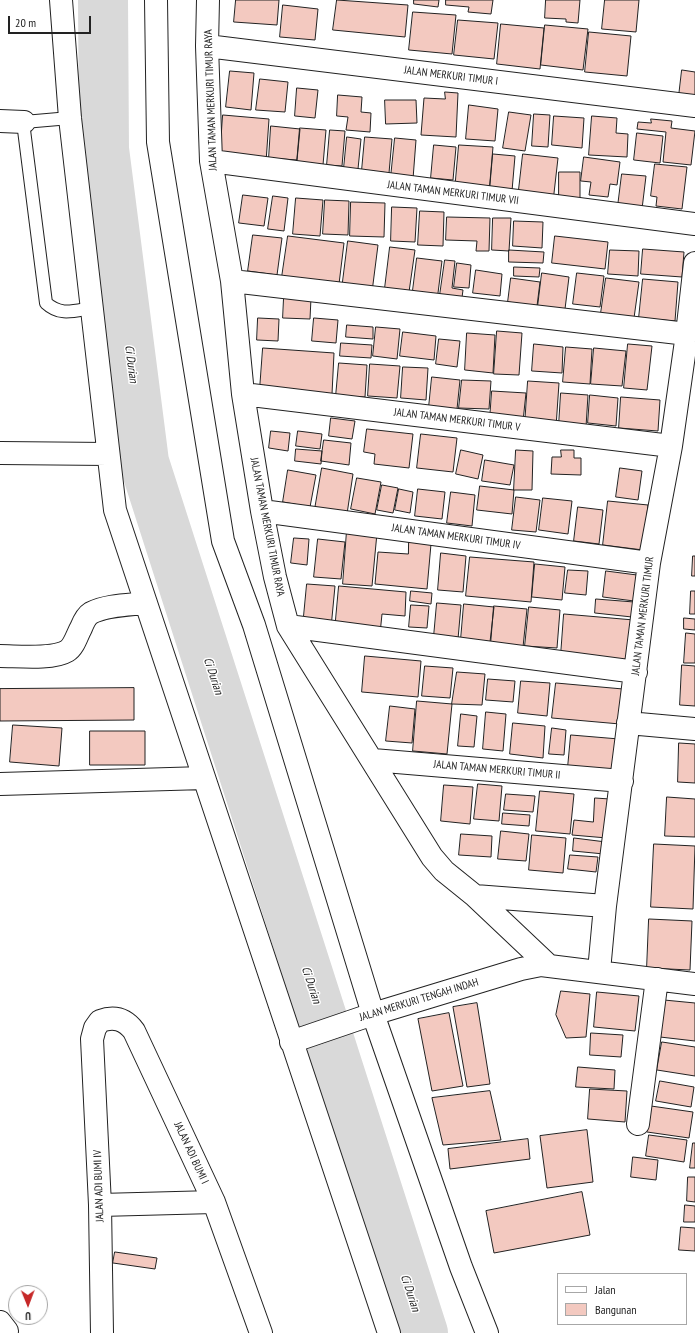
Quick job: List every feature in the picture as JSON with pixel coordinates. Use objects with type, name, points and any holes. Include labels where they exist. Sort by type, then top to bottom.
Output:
[{"type":"street","points":[[61,0],[70,118],[115,510],[389,1333]]},
{"type":"street","points":[[156,0],[158,142],[223,542],[254,625],[368,1015],[461,1267],[488,1333]]},
{"type":"street","name":"JALAN TAMAN MERKURI TIMUR RAYA","points":[[208,0],[207,46],[211,161],[232,281],[243,394],[262,511],[275,577],[288,626],[373,760],[432,857],[444,871],[475,896],[548,965]]},
{"type":"street","name":"JALAN MERKURI TIMUR I","points":[[207,46],[695,106]]},
{"type":"street","points":[[0,121],[24,122]]},
{"type":"street","name":"JALAN TAMAN MERKURI TIMUR VII","points":[[211,161],[695,224]]},
{"type":"street","name":"JALAN TAMAN MERKURI TIMUR","points":[[599,971],[605,906],[622,781],[628,723],[650,563],[671,446],[687,334],[695,263]]},
{"type":"street","points":[[232,281],[687,334]]},
{"type":"street","name":"JALAN TAMAN MERKURI TIMUR V","points":[[243,394],[671,446]]},
{"type":"street","points":[[0,454],[108,454]]},
{"type":"street","name":"JALAN TAMAN MERKURI TIMUR IV","points":[[262,511],[650,563]]},
{"type":"street","points":[[0,656],[54,655],[63,653],[68,650],[76,640],[87,617],[92,613],[108,608],[146,603]]},
{"type":"street","points":[[288,626],[636,672]]},
{"type":"street","points":[[628,723],[695,729]]},
{"type":"street","name":"JALAN TAMAN MERKURI TIMUR II","points":[[373,760],[622,781]]},
{"type":"street","points":[[0,784],[204,778]]},
{"type":"street","points":[[475,896],[605,906]]},
{"type":"street","name":"JALAN MERKURI TENGAH INDAH","points":[[291,1042],[368,1015],[520,969],[548,965],[695,984]]},
{"type":"street","points":[[638,1124],[657,979]]},
{"type":"street","name":"JALAN ADI BUMI I","points":[[92,1039],[95,1028],[100,1021],[116,1018],[130,1025],[134,1031],[214,1202],[261,1333]]},
{"type":"street","name":"JALAN ADI BUMI IV","points":[[92,1039],[100,1206],[102,1333]]},
{"type":"street","points":[[100,1206],[214,1202]]},
{"type":"lane","points":[[70,118],[24,122],[46,303],[54,310],[64,312],[91,308]]},
{"type":"building","points":[[236,0],[279,0],[277,25],[234,22]]},
{"type":"building","points":[[337,0],[408,5],[405,37],[333,30]]},
{"type":"building","points":[[414,0],[439,0],[438,7],[414,4]]},
{"type":"building","points":[[446,0],[493,0],[491,14],[468,12],[469,7],[446,5]]},
{"type":"building","points":[[546,0],[580,0],[578,23],[566,22],[566,19],[545,18]]},
{"type":"building","points":[[605,0],[639,0],[636,32],[602,29]]},
{"type":"building","points":[[283,5],[318,9],[315,40],[280,37]]},
{"type":"building","points":[[413,12],[456,15],[452,54],[409,50]]},
{"type":"building","points":[[458,20],[498,23],[494,59],[454,55]]},
{"type":"building","points":[[501,24],[544,28],[540,69],[497,64]]},
{"type":"building","points":[[545,25],[588,29],[583,70],[541,65]]},
{"type":"building","points":[[589,32],[631,36],[627,76],[585,72]]},
{"type":"building","points":[[682,70],[695,72],[695,97],[679,96]]},
{"type":"building","points":[[230,71],[254,73],[251,110],[226,107]]},
{"type":"building","points":[[260,79],[288,82],[285,112],[256,110]]},
{"type":"building","points":[[297,88],[318,90],[315,118],[295,116]]},
{"type":"building","points":[[445,92],[458,93],[456,137],[421,135],[424,98],[445,99]]},
{"type":"building","points":[[338,95],[362,97],[361,112],[371,113],[370,132],[346,130],[348,117],[337,116]]},
{"type":"building","points":[[385,100],[416,100],[417,123],[386,124]]},
{"type":"building","points":[[469,105],[498,109],[495,141],[466,139]]},
{"type":"building","points":[[509,112],[531,115],[525,151],[503,148]]},
{"type":"building","points":[[534,114],[550,115],[548,147],[532,146]]},
{"type":"building","points":[[223,115],[269,119],[266,162],[220,158]]},
{"type":"building","points":[[554,116],[584,118],[582,148],[552,145]]},
{"type":"building","points":[[592,116],[617,118],[616,133],[628,134],[627,157],[589,155]]},
{"type":"building","points":[[651,119],[672,121],[671,128],[695,131],[691,165],[663,162],[666,132],[637,129],[638,122],[651,123]]},
{"type":"building","points":[[271,126],[300,129],[297,160],[269,158]]},
{"type":"building","points":[[300,128],[326,130],[323,165],[297,163]]},
{"type":"building","points":[[330,130],[345,131],[342,166],[327,165]]},
{"type":"building","points":[[637,133],[663,136],[660,163],[634,160]]},
{"type":"building","points":[[347,137],[361,139],[358,169],[344,168]]},
{"type":"building","points":[[365,137],[392,139],[389,173],[362,170]]},
{"type":"building","points":[[395,138],[416,140],[413,179],[391,177]]},
{"type":"building","points":[[434,145],[456,147],[453,180],[431,178]]},
{"type":"building","points":[[459,145],[493,147],[489,193],[455,190]]},
{"type":"building","points":[[493,154],[515,156],[512,191],[490,189]]},
{"type":"building","points":[[523,154],[558,158],[553,202],[518,198]]},
{"type":"building","points":[[584,157],[620,162],[617,185],[610,184],[608,197],[589,195],[591,182],[581,181]]},
{"type":"building","points":[[655,164],[687,167],[682,209],[656,206],[657,197],[651,196]]},
{"type":"building","points":[[559,172],[580,172],[580,202],[559,202]]},
{"type":"building","points":[[622,174],[646,176],[642,209],[618,206]]},
{"type":"building","points":[[243,195],[268,198],[264,226],[239,223]]},
{"type":"building","points":[[273,196],[288,198],[284,231],[268,229]]},
{"type":"building","points":[[296,198],[323,200],[320,236],[293,234]]},
{"type":"building","points":[[325,200],[349,201],[348,235],[323,234]]},
{"type":"building","points":[[351,202],[385,203],[384,237],[350,236]]},
{"type":"building","points":[[392,207],[417,208],[415,242],[391,241]]},
{"type":"building","points":[[420,211],[444,212],[443,246],[418,245]]},
{"type":"building","points":[[447,217],[490,218],[489,251],[476,251],[477,241],[446,240]]},
{"type":"building","points":[[493,218],[511,218],[509,251],[492,250]]},
{"type":"building","points":[[514,221],[543,222],[542,248],[513,246]]},
{"type":"building","points":[[253,235],[282,238],[277,275],[248,271]]},
{"type":"building","points":[[288,236],[344,243],[339,284],[282,277]]},
{"type":"building","points":[[555,236],[608,242],[605,269],[552,263]]},
{"type":"building","points":[[348,241],[378,245],[372,292],[342,289]]},
{"type":"building","points":[[390,247],[415,250],[409,292],[385,288]]},
{"type":"building","points":[[643,249],[684,252],[682,277],[641,274]]},
{"type":"building","points":[[509,250],[544,252],[543,263],[509,262]]},
{"type":"building","points":[[610,250],[639,251],[638,276],[608,274]]},
{"type":"building","points":[[417,258],[442,261],[437,301],[412,298]]},
{"type":"building","points":[[445,260],[455,261],[452,288],[463,290],[461,305],[439,302]]},
{"type":"building","points":[[457,263],[471,265],[469,288],[454,287]]},
{"type":"building","points":[[514,267],[540,268],[539,277],[514,276]]},
{"type":"building","points":[[476,270],[502,274],[500,296],[473,293]]},
{"type":"building","points":[[542,273],[569,277],[565,309],[538,306]]},
{"type":"building","points":[[577,273],[604,276],[600,307],[573,304]]},
{"type":"building","points":[[511,278],[540,282],[537,306],[508,302]]},
{"type":"building","points":[[606,278],[639,282],[634,318],[601,313]]},
{"type":"building","points":[[643,279],[678,282],[675,321],[639,318]]},
{"type":"building","points":[[284,297],[311,298],[310,319],[283,318]]},
{"type":"building","points":[[258,318],[279,319],[278,341],[257,340]]},
{"type":"building","points":[[314,318],[338,320],[336,343],[312,341]]},
{"type":"building","points":[[347,325],[373,327],[373,339],[346,337]]},
{"type":"building","points":[[376,327],[400,329],[397,359],[373,356]]},
{"type":"building","points":[[497,331],[522,333],[519,375],[494,374]]},
{"type":"building","points":[[403,332],[436,336],[434,360],[400,356]]},
{"type":"building","points":[[467,333],[495,335],[493,373],[465,370]]},
{"type":"building","points":[[439,339],[460,341],[457,367],[436,364]]},
{"type":"building","points":[[341,343],[372,345],[371,358],[340,356]]},
{"type":"building","points":[[534,344],[563,347],[562,373],[532,371]]},
{"type":"building","points":[[628,344],[652,346],[647,390],[624,388]]},
{"type":"building","points":[[566,347],[592,349],[590,384],[563,382]]},
{"type":"building","points":[[263,348],[334,353],[332,394],[260,389]]},
{"type":"building","points":[[594,348],[626,351],[622,386],[591,384]]},
{"type":"building","points":[[339,363],[367,365],[365,397],[336,396]]},
{"type":"building","points":[[370,364],[400,366],[397,398],[368,396]]},
{"type":"building","points":[[403,367],[428,368],[426,400],[401,398]]},
{"type":"building","points":[[432,377],[460,380],[457,409],[429,407]]},
{"type":"building","points":[[462,380],[491,381],[489,409],[459,408]]},
{"type":"building","points":[[528,381],[559,383],[556,427],[525,424]]},
{"type":"building","points":[[492,391],[526,393],[523,421],[490,419]]},
{"type":"building","points":[[561,393],[588,395],[586,427],[559,425]]},
{"type":"building","points":[[590,395],[618,398],[616,426],[588,423]]},
{"type":"building","points":[[621,397],[660,400],[658,431],[619,428]]},
{"type":"building","points":[[331,418],[355,421],[352,439],[329,436]]},
{"type":"building","points":[[367,429],[413,434],[409,468],[374,464],[375,454],[364,452]]},
{"type":"building","points":[[271,431],[290,433],[288,451],[269,448]]},
{"type":"building","points":[[298,431],[322,434],[320,449],[296,446]]},
{"type":"building","points":[[421,434],[457,438],[453,472],[417,468]]},
{"type":"building","points":[[324,440],[351,443],[349,465],[321,461]]},
{"type":"building","points":[[296,449],[322,451],[321,464],[295,461]]},
{"type":"building","points":[[461,450],[483,455],[478,479],[456,474]]},
{"type":"building","points":[[516,450],[533,451],[532,490],[514,490]]},
{"type":"building","points":[[561,450],[574,450],[574,458],[581,458],[581,475],[551,474],[552,457],[561,457]]},
{"type":"building","points":[[485,460],[514,465],[510,485],[482,481]]},
{"type":"building","points":[[322,468],[353,474],[347,514],[315,509]]},
{"type":"building","points":[[620,468],[642,471],[638,500],[616,497]]},
{"type":"building","points":[[288,470],[316,475],[310,507],[283,502]]},
{"type":"building","points":[[357,478],[381,482],[375,514],[351,509]]},
{"type":"building","points":[[382,485],[398,488],[393,513],[377,510]]},
{"type":"building","points":[[480,486],[514,490],[512,514],[477,510]]},
{"type":"building","points":[[399,489],[413,492],[410,513],[395,510]]},
{"type":"building","points":[[418,489],[445,492],[442,519],[415,516]]},
{"type":"building","points":[[451,492],[475,495],[472,526],[447,523]]},
{"type":"building","points":[[516,497],[540,500],[536,532],[512,530]]},
{"type":"building","points":[[543,498],[572,501],[568,534],[539,530]]},
{"type":"building","points":[[608,501],[648,505],[643,550],[603,545]]},
{"type":"building","points":[[578,507],[603,510],[599,544],[574,541]]},
{"type":"building","points":[[347,530],[377,533],[372,586],[343,584]]},
{"type":"building","points":[[294,538],[309,539],[307,565],[291,563]]},
{"type":"building","points":[[318,539],[345,542],[341,579],[314,577]]},
{"type":"building","points":[[409,542],[431,544],[427,589],[375,584],[378,552],[408,554]]},
{"type":"building","points":[[441,553],[466,556],[463,592],[438,590]]},
{"type":"building","points":[[693,556],[695,556],[695,576],[692,576]]},
{"type":"building","points":[[470,557],[534,562],[531,602],[466,596]]},
{"type":"building","points":[[535,564],[565,567],[562,600],[532,597]]},
{"type":"building","points":[[568,570],[588,571],[586,595],[565,593]]},
{"type":"building","points":[[606,571],[637,575],[634,601],[603,597]]},
{"type":"building","points":[[307,584],[335,586],[331,628],[303,626]]},
{"type":"building","points":[[339,586],[406,592],[405,616],[382,614],[380,634],[335,630]]},
{"type":"building","points":[[411,591],[432,593],[431,604],[410,601]]},
{"type":"building","points":[[691,591],[695,591],[695,614],[690,614]]},
{"type":"building","points":[[596,599],[634,602],[632,617],[595,613]]},
{"type":"building","points":[[437,603],[461,605],[458,639],[434,636]]},
{"type":"building","points":[[464,604],[494,607],[490,642],[461,639]]},
{"type":"building","points":[[411,605],[429,606],[427,628],[409,627]]},
{"type":"building","points":[[494,606],[527,609],[523,647],[491,644]]},
{"type":"building","points":[[529,607],[560,610],[557,648],[525,646]]},
{"type":"building","points":[[564,614],[634,620],[631,661],[561,655]]},
{"type":"building","points":[[684,618],[695,619],[695,630],[684,629]]},
{"type":"building","points":[[686,633],[695,634],[695,663],[684,663]]},
{"type":"building","points":[[365,656],[421,661],[418,697],[362,692]]},
{"type":"building","points":[[682,665],[695,666],[695,706],[680,705]]},
{"type":"building","points":[[425,666],[453,668],[450,698],[422,696]]},
{"type":"building","points":[[457,672],[485,674],[482,705],[452,704]]},
{"type":"building","points":[[488,679],[515,681],[513,702],[486,700]]},
{"type":"building","points":[[521,681],[550,683],[547,716],[518,713]]},
{"type":"building","points":[[556,683],[623,689],[620,724],[552,718]]},
{"type":"building","points":[[134,688],[134,720],[0,721],[0,689]]},
{"type":"building","points":[[417,701],[452,704],[447,754],[413,751]]},
{"type":"building","points":[[390,706],[415,709],[412,743],[386,741]]},
{"type":"building","points":[[486,712],[506,714],[503,751],[483,749]]},
{"type":"building","points":[[461,714],[477,716],[474,747],[458,746]]},
{"type":"building","points":[[513,723],[545,726],[543,758],[510,754]]},
{"type":"building","points":[[13,725],[62,728],[59,766],[10,762]]},
{"type":"building","points":[[552,728],[566,730],[564,755],[549,754]]},
{"type":"building","points":[[90,731],[145,731],[145,765],[90,765]]},
{"type":"building","points":[[571,735],[619,739],[615,772],[568,767]]},
{"type":"building","points":[[679,743],[695,744],[695,783],[678,782]]},
{"type":"building","points":[[478,784],[502,786],[499,821],[474,819]]},
{"type":"building","points":[[444,785],[473,787],[470,824],[441,821]]},
{"type":"building","points":[[540,791],[574,794],[570,834],[536,831]]},
{"type":"building","points":[[506,794],[535,796],[533,812],[504,810]]},
{"type":"building","points":[[667,797],[695,799],[695,837],[665,836]]},
{"type":"building","points":[[595,798],[610,799],[607,838],[572,835],[574,820],[593,822]]},
{"type":"building","points":[[503,813],[530,815],[529,826],[502,824]]},
{"type":"building","points":[[501,831],[529,834],[526,861],[498,859]]},
{"type":"building","points":[[461,834],[492,836],[491,857],[459,855]]},
{"type":"building","points":[[532,835],[566,838],[563,873],[529,870]]},
{"type":"building","points":[[574,838],[606,842],[604,854],[573,851]]},
{"type":"building","points":[[654,844],[695,846],[693,909],[651,907]]},
{"type":"building","points":[[570,855],[598,857],[596,872],[568,869]]},
{"type":"building","points":[[649,919],[692,921],[690,970],[647,968]]},
{"type":"building","points":[[561,991],[590,994],[586,1037],[566,1038],[556,1015]]},
{"type":"building","points":[[597,992],[639,996],[635,1031],[594,1027]]},
{"type":"building","points":[[664,1000],[695,1003],[695,1041],[660,1037]]},
{"type":"building","points":[[477,1003],[490,1084],[467,1087],[453,1007]]},
{"type":"building","points":[[449,1013],[463,1086],[432,1091],[418,1019]]},
{"type":"building","points":[[591,1033],[623,1035],[621,1057],[590,1055]]},
{"type":"building","points":[[662,1042],[695,1047],[695,1076],[657,1070]]},
{"type":"building","points":[[578,1067],[615,1070],[614,1089],[576,1087]]},
{"type":"building","points":[[660,1081],[694,1087],[691,1107],[656,1101]]},
{"type":"building","points":[[590,1089],[627,1091],[625,1122],[588,1119]]},
{"type":"building","points":[[490,1091],[501,1140],[443,1145],[432,1098]]},
{"type":"building","points":[[651,1106],[693,1112],[689,1138],[647,1132]]},
{"type":"building","points":[[587,1130],[593,1182],[547,1188],[540,1136]]},
{"type":"building","points":[[649,1135],[687,1140],[684,1162],[646,1156]]},
{"type":"building","points":[[528,1139],[530,1159],[450,1169],[448,1149]]},
{"type":"building","points":[[693,1143],[695,1143],[695,1168],[690,1168]]},
{"type":"building","points":[[633,1157],[658,1160],[656,1180],[631,1177]]},
{"type":"building","points":[[688,1177],[695,1177],[695,1202],[687,1201]]},
{"type":"building","points":[[582,1192],[590,1235],[494,1253],[486,1211]]},
{"type":"building","points":[[685,1205],[695,1206],[695,1222],[684,1222]]},
{"type":"building","points":[[681,1227],[695,1228],[695,1251],[679,1250]]},
{"type":"building","points":[[115,1252],[157,1258],[155,1269],[113,1263]]},
{"type":"waterway","name":"Ci Durian","points":[[103,0],[104,149],[144,462],[423,1333]]}]
